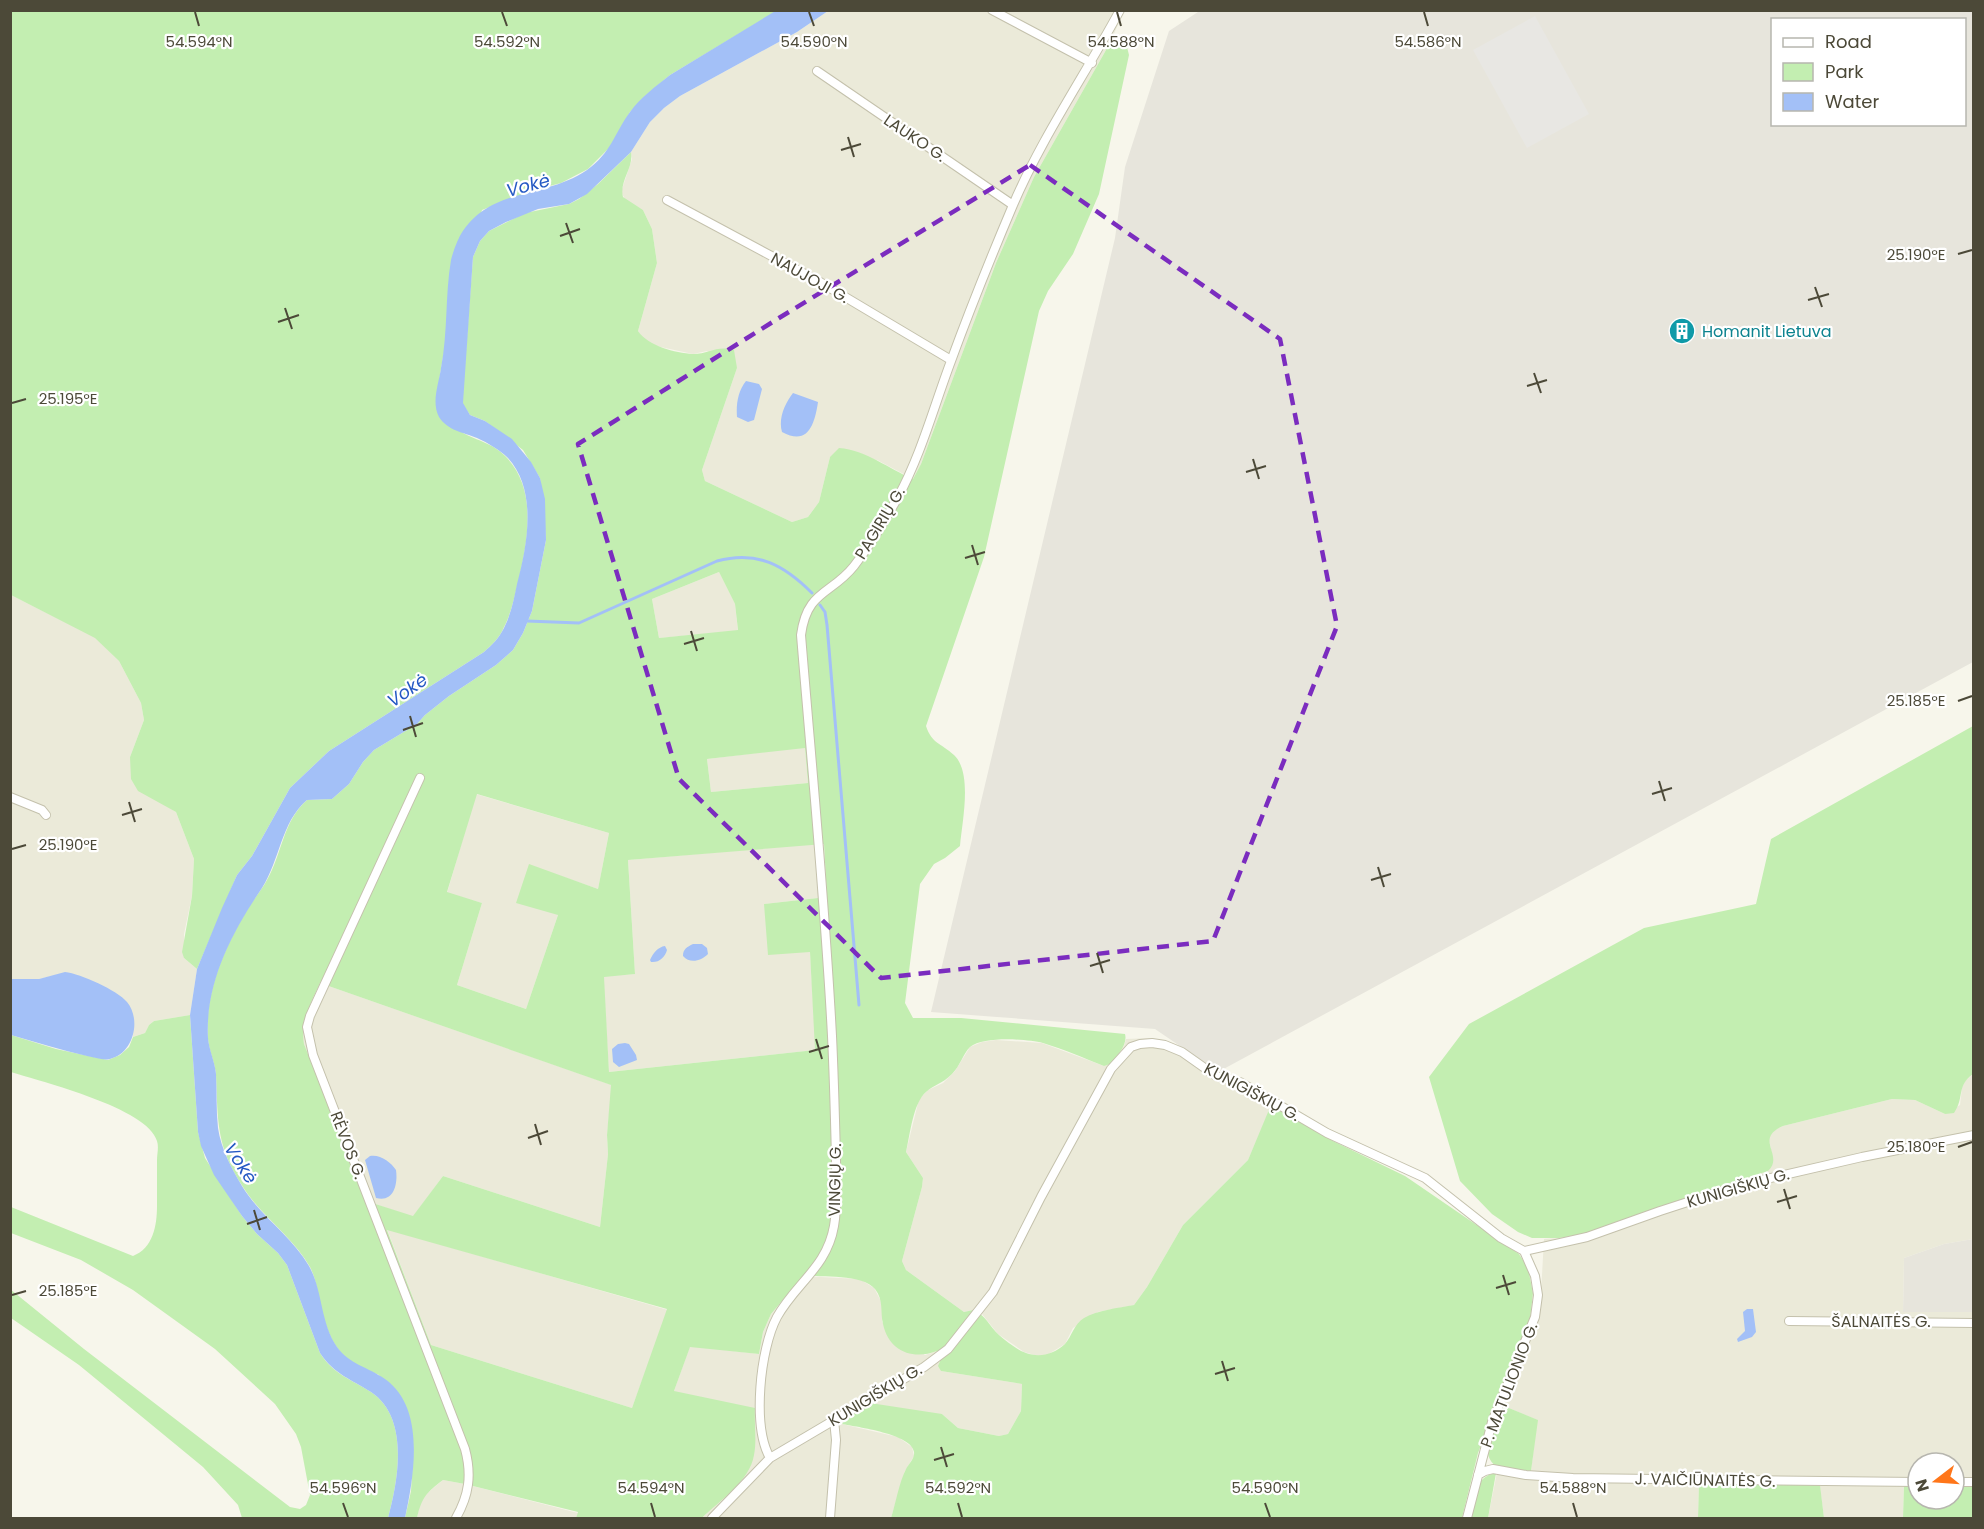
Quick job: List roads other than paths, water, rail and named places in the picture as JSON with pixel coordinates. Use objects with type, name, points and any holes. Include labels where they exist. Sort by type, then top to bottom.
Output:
[{"type":"street","points":[[992,10],[1092,63]]},
{"type":"street","name":"PAGIRIŲ G.","points":[[835,1096],[828,965],[801,635],[803,620],[808,607],[853,567],[898,497],[917,456],[951,360],[1013,205],[1034,160],[1092,63],[1120,10]]},
{"type":"street","name":"LAUKO G.","points":[[817,71],[1013,205]]},
{"type":"street","name":"NAUJOJI G.","points":[[667,201],[820,282],[951,360]]},
{"type":"street","name":"RĖVOS G.","points":[[420,778],[310,1016],[307,1027],[313,1055],[465,1449],[470,1479],[467,1495],[456,1518]]},
{"type":"street","points":[[10,797],[42,810],[46,815]]},
{"type":"street","name":"KUNIGIŠKIŲ G.","points":[[712,1518],[770,1458],[924,1367],[948,1349],[993,1292],[1041,1197],[1111,1070],[1131,1047],[1140,1044],[1165,1045],[1182,1052],[1216,1076],[1240,1082],[1327,1133],[1425,1178],[1501,1238],[1524,1251],[1587,1237],[1740,1185],[1862,1157],[1974,1135]]},
{"type":"street","name":"VINGIŲ G.","points":[[770,1458],[764,1443],[761,1416],[764,1359],[768,1338],[777,1317],[789,1299],[824,1258],[834,1227],[836,1203],[835,1096]]},
{"type":"street","name":"P. MATULIONIO G.","points":[[1467,1518],[1492,1422],[1535,1317],[1538,1295],[1535,1276],[1524,1251]]},
{"type":"street","name":"ŠALNAITĖS G.","points":[[1789,1321],[1974,1323]]},
{"type":"street","points":[[830,1518],[836,1440],[834,1420]]},
{"type":"street","points":[[1478,1475],[1493,1469],[1485,1459],[1483,1452]]},
{"type":"street","name":"J. VAIČIŪNAITĖS G.","points":[[1493,1469],[1526,1475],[1573,1478],[1906,1482]]},
{"type":"water","points":[[777,10],[828,11],[797,32],[680,96],[664,108],[650,122],[631,152],[587,194],[569,204],[538,209],[506,222],[489,231],[480,241],[473,257],[463,403],[470,415],[485,421],[512,439],[531,462],[540,478],[545,499],[546,540],[532,611],[513,650],[496,665],[449,696],[417,724],[374,750],[349,784],[332,799],[307,800],[298,809],[286,830],[268,877],[231,940],[216,978],[208,1018],[208,1038],[216,1074],[218,1128],[227,1158],[249,1197],[302,1255],[309,1266],[317,1286],[327,1327],[337,1347],[353,1361],[385,1379],[398,1392],[407,1407],[414,1444],[408,1501],[405,1518],[388,1518],[395,1486],[398,1451],[392,1417],[383,1403],[371,1392],[337,1372],[320,1353],[287,1265],[242,1216],[214,1175],[201,1146],[198,1132],[190,1015],[197,969],[237,875],[252,856],[290,788],[329,751],[484,652],[500,635],[509,617],[521,569],[528,519],[523,486],[517,471],[505,455],[485,442],[447,425],[439,417],[436,405],[436,392],[445,341],[451,260],[461,234],[473,219],[487,208],[503,200],[571,179],[587,170],[602,157],[625,120],[643,97],[670,75]]},
{"type":"water","points":[[746,381],[759,384],[762,389],[754,420],[748,422],[737,417],[738,398]]},
{"type":"water","points":[[793,393],[818,402],[809,430],[799,436],[791,436],[782,432],[781,427],[783,411]]},
{"type":"water","points":[[702,944],[707,948],[708,954],[696,961],[683,956],[687,947]]},
{"type":"water","points":[[665,946],[667,950],[663,957],[657,962],[651,962],[654,953]]},
{"type":"water","points":[[65,972],[98,983],[122,997],[132,1009],[133,1035],[124,1051],[118,1056],[98,1059],[11,1035],[11,979],[39,979]]},
{"type":"water","points":[[618,1044],[629,1044],[637,1060],[619,1067],[613,1062],[612,1049]]},
{"type":"water","points":[[370,1156],[385,1159],[396,1170],[394,1191],[387,1198],[376,1198],[365,1160]]},
{"type":"water","points":[[1753,1309],[1756,1332],[1752,1337],[1738,1342],[1737,1339],[1745,1331],[1743,1312]]},
{"type":"waterway","points":[[527,621],[579,623],[717,561],[731,558],[745,557],[769,562],[791,575],[812,593]]},
{"type":"waterway","points":[[820,605],[825,612],[827,625],[859,1005]]},
{"type":"place","name":"Homanit Lietuva","points":[[1682,331]]},
{"type":"water label","name":"Vokė","points":[[528,185]]},
{"type":"water label","name":"Vokė","points":[[407,690]]},
{"type":"water label","name":"Vokė","points":[[241,1163]]}]
